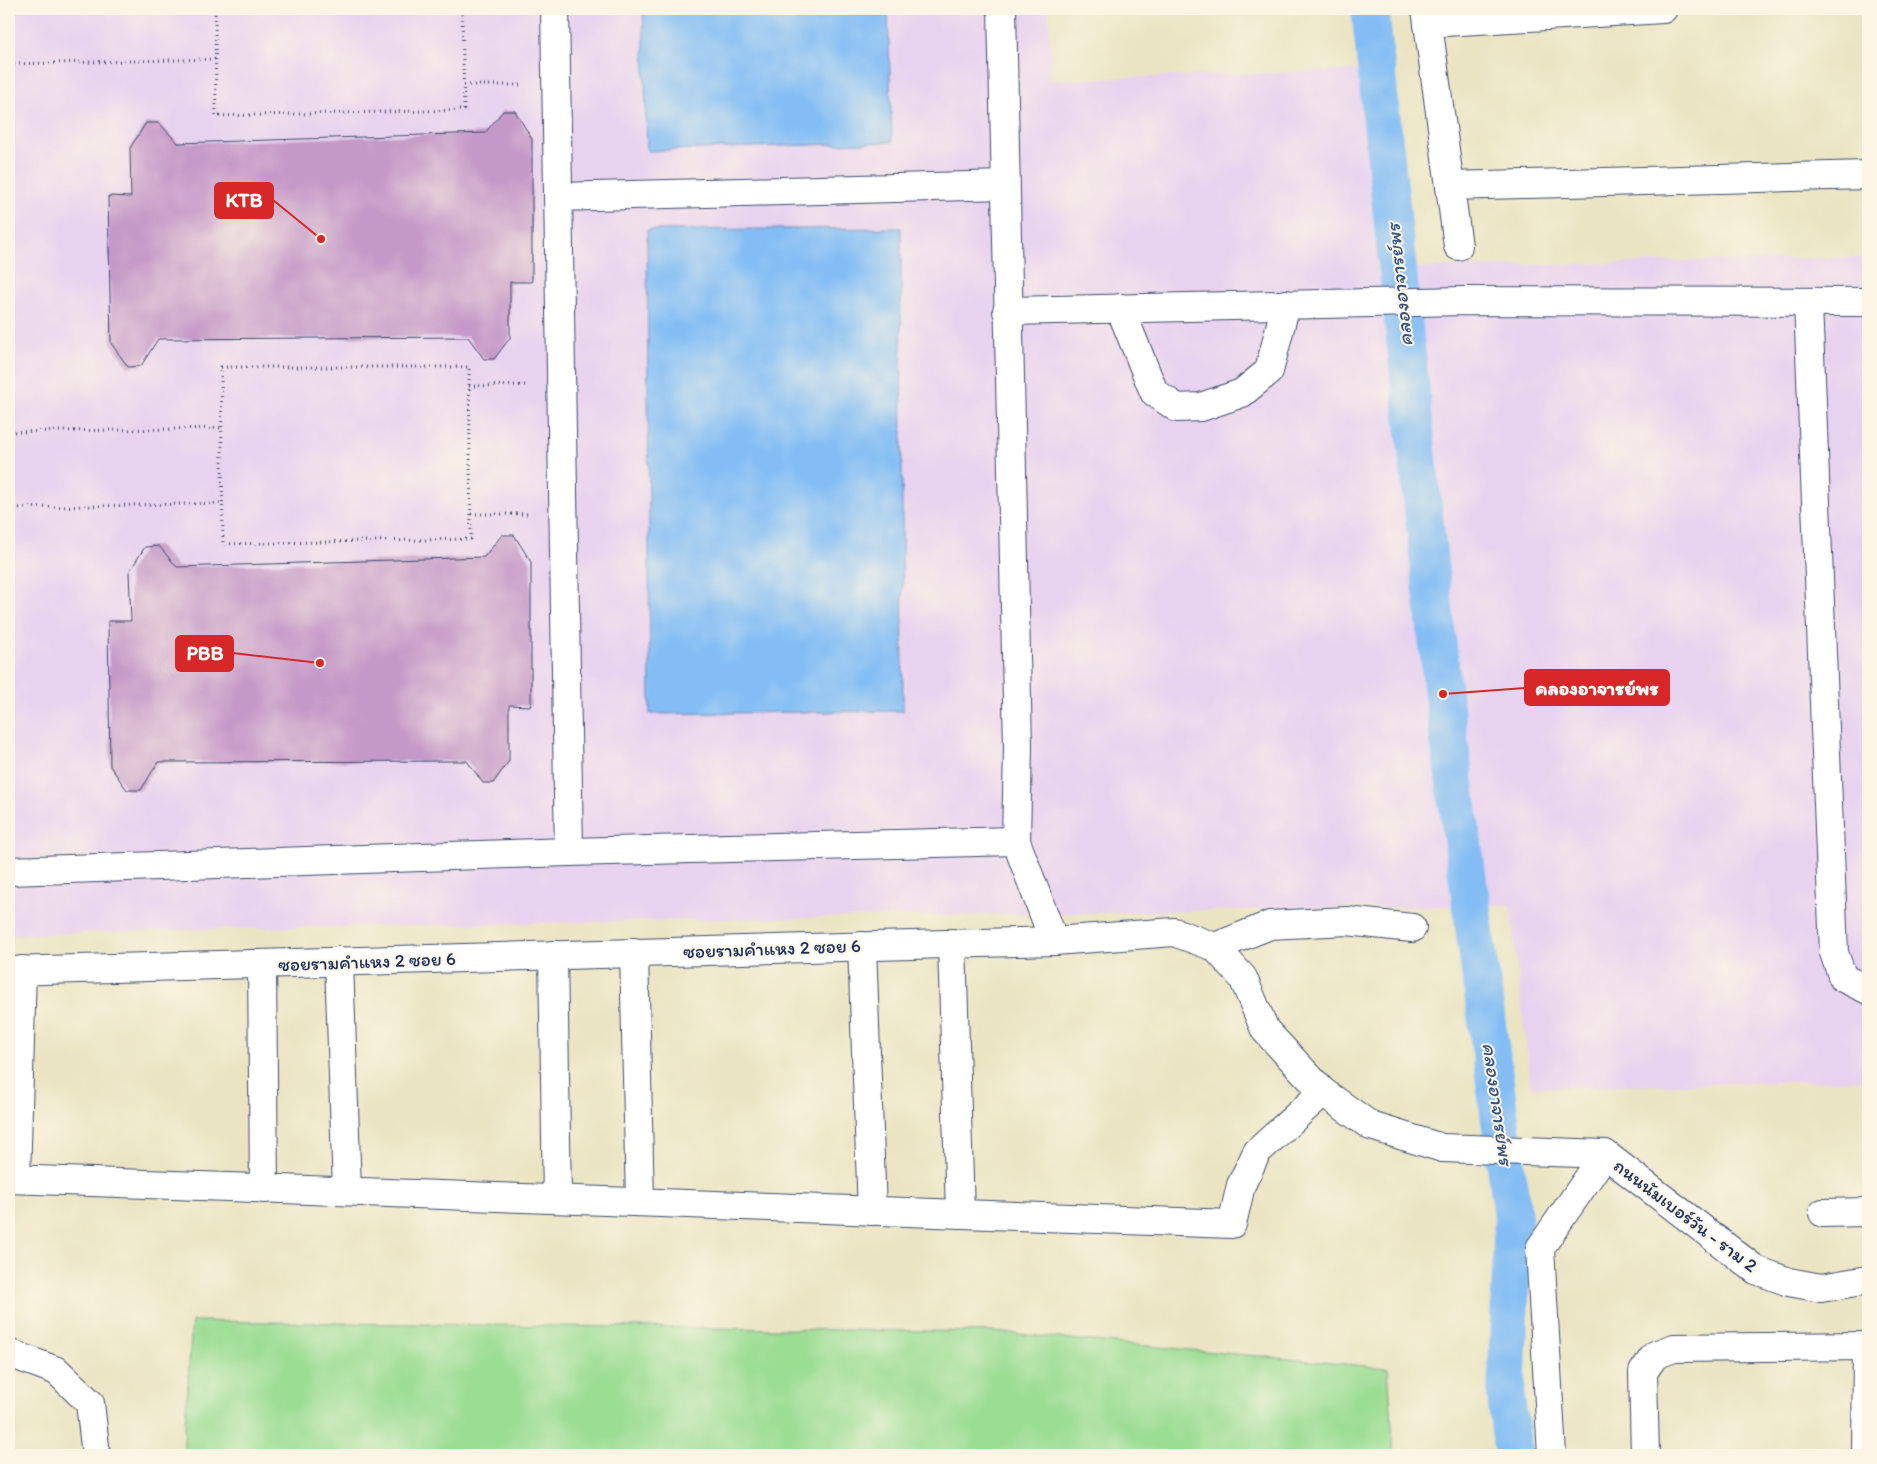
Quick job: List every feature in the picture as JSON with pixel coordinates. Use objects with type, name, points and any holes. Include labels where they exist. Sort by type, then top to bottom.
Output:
[{"type":"street","points":[[555,9],[569,852]]},
{"type":"street","points":[[1002,9],[1007,311],[1018,747],[1016,841],[1054,941]]},
{"type":"street","points":[[1458,246],[1427,16],[1663,9]]},
{"type":"street","points":[[1450,186],[1868,175]]},
{"type":"street","points":[[558,197],[1005,185]]},
{"type":"street","points":[[1007,311],[1463,300],[1868,302]]},
{"type":"street","points":[[1808,303],[1834,953],[1843,978],[1868,990]]},
{"type":"street","points":[[1120,308],[1154,392],[1178,408],[1201,407],[1242,394],[1270,371],[1286,304]]},
{"type":"street","points":[[9,871],[569,852],[1016,841]]},
{"type":"street","points":[[1215,947],[1270,926],[1347,921],[1412,928]]},
{"type":"street","name":"ซอยรามคำแหง 2 ซอย 6","points":[[16,971],[1054,941],[1174,932],[1215,947],[1244,978],[1265,1030],[1323,1092],[1372,1126],[1442,1148]]},
{"type":"street","points":[[952,943],[960,1214]]},
{"type":"street","points":[[862,946],[872,1211]]},
{"type":"street","points":[[634,952],[640,1202]]},
{"type":"street","points":[[553,955],[557,1199]]},
{"type":"street","points":[[339,961],[347,1192]]},
{"type":"street","points":[[262,964],[264,1189]]},
{"type":"street","points":[[16,971],[12,1179],[1232,1224],[1240,1185],[1257,1152],[1323,1092]]},
{"type":"street","name":"ถนนนัมเบอร์วัน - ราม 2","points":[[1442,1148],[1605,1154],[1756,1270],[1789,1282],[1821,1288],[1868,1280]]},
{"type":"street","points":[[1552,1455],[1540,1248],[1605,1154]]},
{"type":"street","points":[[1823,1213],[1868,1212]]},
{"type":"street","points":[[1645,1455],[1643,1372],[1655,1355],[1674,1348],[1868,1346],[1866,1455]]},
{"type":"street","points":[[9,1353],[57,1371],[90,1403],[96,1455]]},
{"type":"path","points":[[215,9],[216,116],[464,110],[462,9]]},
{"type":"path","points":[[9,64],[215,59]]},
{"type":"path","points":[[464,85],[556,85]]},
{"type":"path","points":[[221,367],[469,367],[471,539],[223,544],[222,428],[221,367]]},
{"type":"path","points":[[469,386],[562,384]]},
{"type":"path","points":[[9,432],[222,428]]},
{"type":"path","points":[[9,508],[223,503]]},
{"type":"path","points":[[471,514],[563,513]]},
{"type":"shaded area","points":[[9,9],[1049,9],[1051,80],[1362,70],[1379,269],[1868,257],[1868,1080],[1531,1088],[1510,905],[212,929],[9,935]]},
{"type":"green space","points":[[192,1321],[994,1332],[1388,1368],[1394,1455],[183,1455]]},
{"type":"water","points":[[643,9],[888,9],[892,142],[647,151]]},
{"type":"water","points":[[901,228],[903,711],[650,714],[647,230]]},
{"type":"building","points":[[503,111],[515,111],[532,139],[532,282],[510,282],[510,338],[494,359],[484,359],[468,337],[158,339],[141,366],[128,367],[111,343],[108,196],[131,197],[130,148],[146,123],[159,123],[178,143],[485,133]]},
{"type":"building","points":[[502,535],[514,535],[531,562],[531,706],[509,705],[509,761],[493,783],[483,783],[467,761],[158,762],[141,790],[127,790],[110,766],[108,621],[131,621],[129,572],[145,547],[159,546],[177,567],[484,557]]},
{"type":"waterway","name":"คลองอาจารย์พร","points":[[1370,9],[1443,694],[1513,1217],[1506,1397],[1513,1455]]},
{"type":"place","name":"KTB","points":[[321,239]]},
{"type":"place","name":"PBB","points":[[320,663]]},
{"type":"place","name":"คลองอาจารย์พร","points":[[1443,694]]}]
